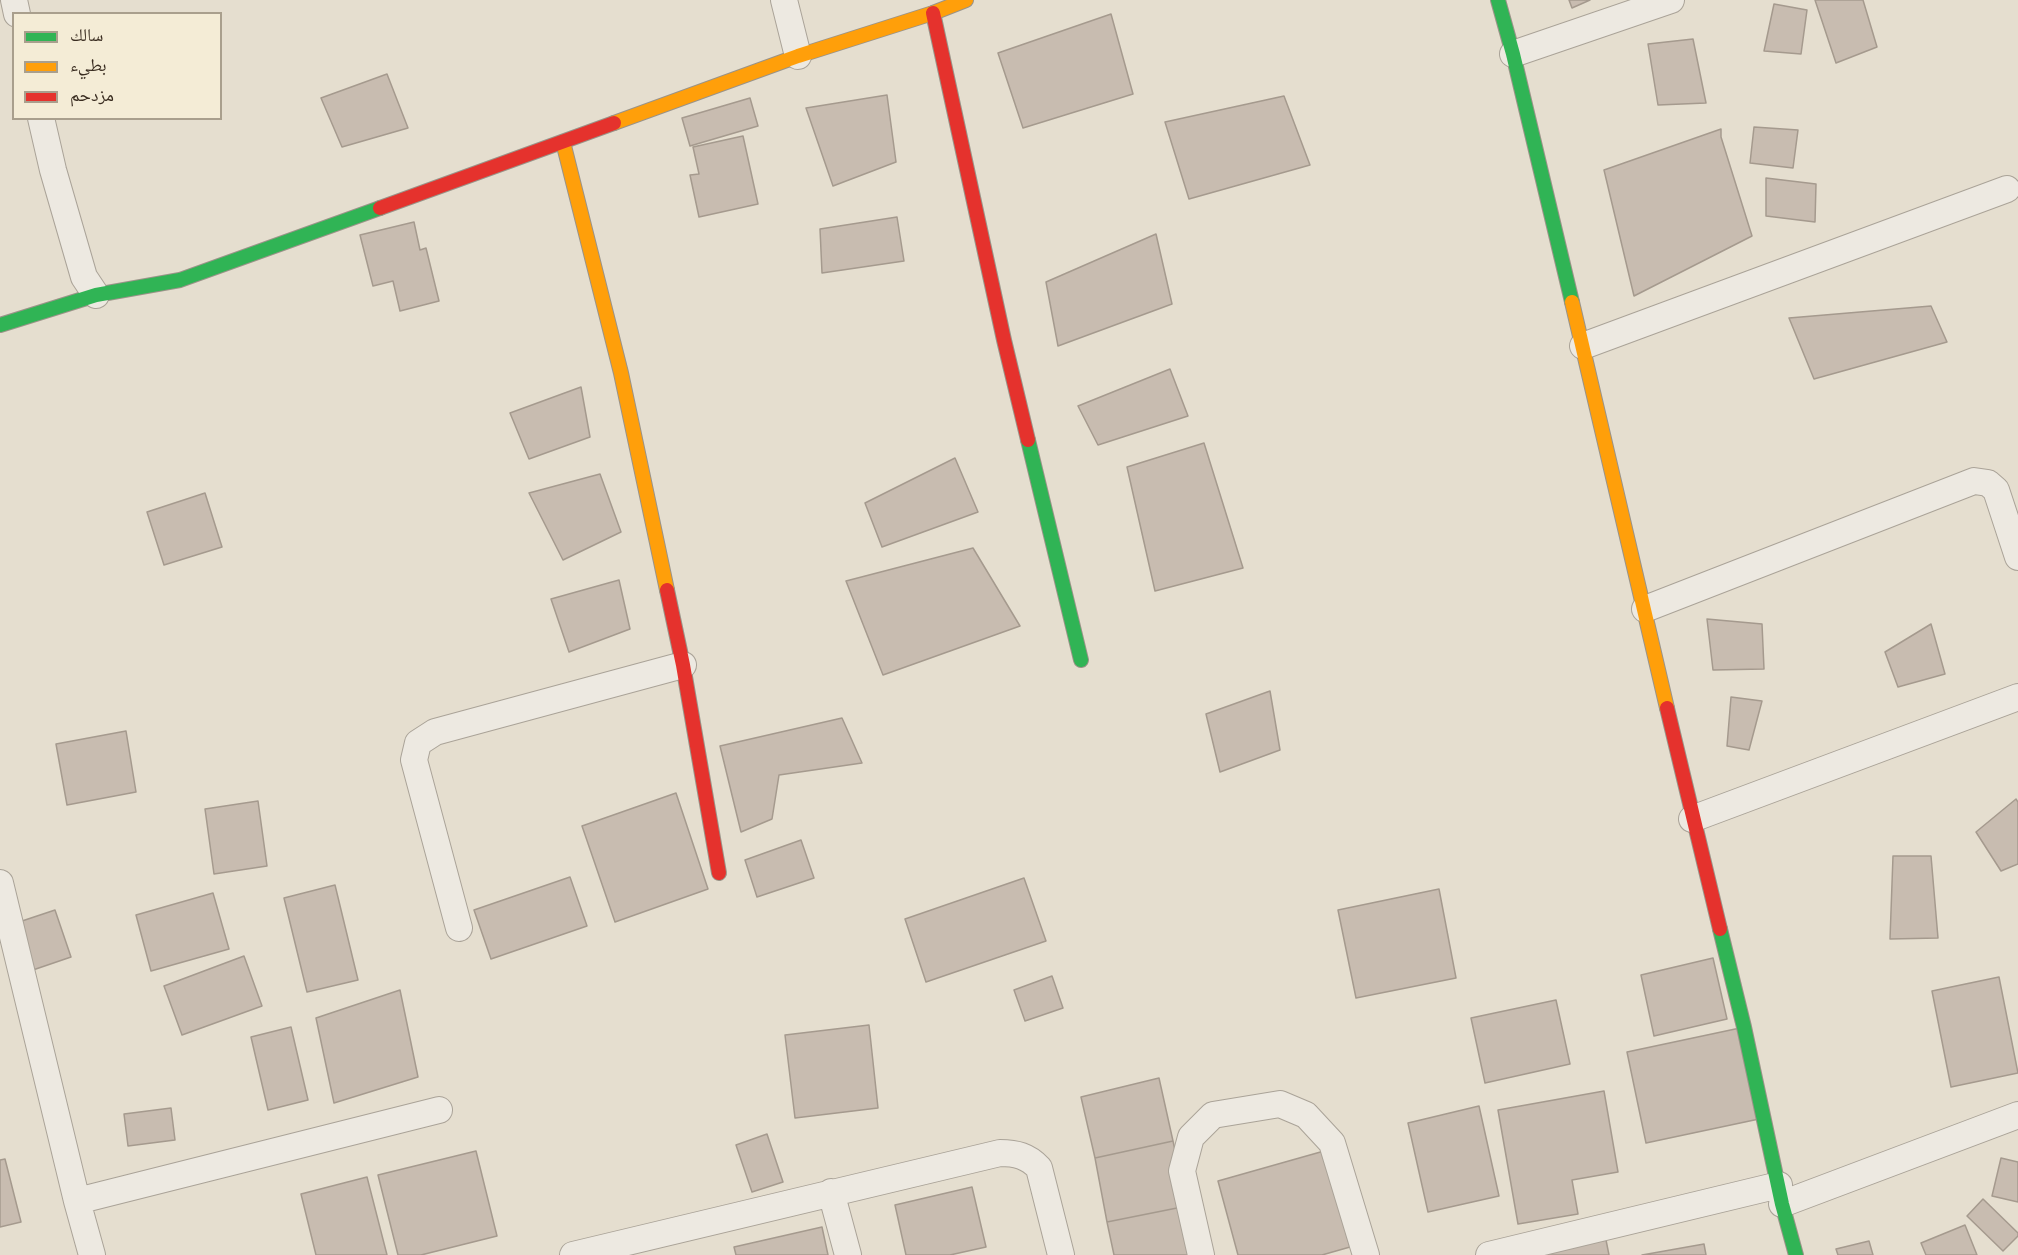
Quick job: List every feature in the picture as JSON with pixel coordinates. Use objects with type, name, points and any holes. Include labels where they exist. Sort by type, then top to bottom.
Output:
[{"type":"street","points":[[784,0],[798,56]]},
{"type":"street","points":[[0,325],[96,295],[180,280],[798,56],[933,13],[966,0]]},
{"type":"street","points":[[1498,0],[1583,346],[1796,1255]]},
{"type":"street","points":[[1513,54],[1671,0]]},
{"type":"street","points":[[933,13],[1004,340],[1081,660]]},
{"type":"street","points":[[41,120],[53,170],[84,277],[96,295]]},
{"type":"street","points":[[563,142],[621,373],[683,665],[719,873]]},
{"type":"street","points":[[1583,346],[2007,189]]},
{"type":"street","points":[[1645,609],[1974,481],[1988,483],[1996,489],[2018,556]]},
{"type":"street","points":[[459,928],[414,760],[418,743],[435,732],[683,665]]},
{"type":"street","points":[[1692,819],[2018,697]]},
{"type":"street","points":[[0,882],[92,1255]]},
{"type":"street","points":[[1201,1255],[1182,1171],[1191,1137],[1213,1115],[1281,1104],[1306,1116],[1332,1143],[1366,1255]]},
{"type":"street","points":[[77,1201],[439,1110]]},
{"type":"street","points":[[1489,1255],[1781,1195],[2018,1115]]},
{"type":"street","points":[[573,1255],[1000,1153],[1014,1153],[1031,1159],[1039,1168],[1061,1255]]},
{"type":"street","points":[[831,1192],[849,1255]]},
{"type":"building","points":[[1569,0],[1590,0],[1572,8]]},
{"type":"building","points":[[1815,0],[1863,0],[1877,47],[1836,63]]},
{"type":"building","points":[[1774,4],[1807,10],[1801,54],[1764,51]]},
{"type":"building","points":[[1111,14],[1133,94],[1023,128],[998,53]]},
{"type":"building","points":[[1693,39],[1706,103],[1658,105],[1648,44]]},
{"type":"building","points":[[387,74],[408,128],[342,147],[321,98]]},
{"type":"building","points":[[887,95],[896,162],[833,186],[806,108]]},
{"type":"building","points":[[1284,96],[1310,165],[1189,199],[1165,122]]},
{"type":"building","points":[[750,98],[758,126],[690,146],[682,118]]},
{"type":"building","points":[[1754,127],[1798,130],[1793,168],[1750,163]]},
{"type":"building","points":[[1721,129],[1721,137],[1752,236],[1634,296],[1604,170]]},
{"type":"building","points":[[743,136],[758,204],[699,217],[690,175],[699,174],[693,147]]},
{"type":"building","points":[[1766,178],[1816,184],[1815,222],[1766,216]]},
{"type":"building","points":[[897,217],[904,261],[822,273],[820,229]]},
{"type":"building","points":[[414,222],[420,250],[426,248],[439,301],[400,311],[393,281],[373,286],[360,235]]},
{"type":"building","points":[[1156,234],[1172,304],[1058,346],[1046,282]]},
{"type":"building","points":[[1931,306],[1947,342],[1814,379],[1789,318]]},
{"type":"building","points":[[1170,369],[1188,416],[1098,445],[1078,406]]},
{"type":"building","points":[[581,387],[590,437],[529,459],[510,413]]},
{"type":"building","points":[[1204,443],[1243,568],[1155,591],[1127,467]]},
{"type":"building","points":[[955,458],[978,512],[882,547],[865,503]]},
{"type":"building","points":[[600,474],[621,532],[563,560],[529,493]]},
{"type":"building","points":[[205,493],[222,547],[164,565],[147,512]]},
{"type":"building","points":[[973,548],[1020,626],[883,675],[846,581]]},
{"type":"building","points":[[619,580],[630,629],[569,652],[551,599]]},
{"type":"building","points":[[1707,619],[1762,624],[1764,669],[1713,670]]},
{"type":"building","points":[[1931,624],[1945,674],[1898,687],[1885,652]]},
{"type":"building","points":[[1270,691],[1280,750],[1220,772],[1206,714]]},
{"type":"building","points":[[1731,697],[1762,701],[1749,750],[1727,746]]},
{"type":"building","points":[[842,718],[862,763],[779,775],[772,819],[741,832],[720,746]]},
{"type":"building","points":[[126,731],[136,792],[67,805],[56,744]]},
{"type":"building","points":[[676,793],[708,889],[615,922],[582,826]]},
{"type":"building","points":[[2016,799],[2018,802],[2018,864],[2001,871],[1976,832]]},
{"type":"building","points":[[258,801],[267,866],[214,874],[205,809]]},
{"type":"building","points":[[801,840],[814,878],[757,897],[745,860]]},
{"type":"building","points":[[1893,856],[1931,856],[1938,938],[1890,939]]},
{"type":"building","points":[[570,877],[587,926],[491,959],[474,910]]},
{"type":"building","points":[[1024,878],[1046,941],[926,982],[905,919]]},
{"type":"building","points":[[335,885],[358,980],[307,992],[284,898]]},
{"type":"building","points":[[1439,889],[1456,978],[1356,998],[1338,910]]},
{"type":"building","points":[[213,893],[229,949],[151,971],[136,915]]},
{"type":"building","points":[[55,910],[71,957],[30,971],[13,924]]},
{"type":"building","points":[[244,956],[262,1006],[182,1035],[164,986]]},
{"type":"building","points":[[1713,958],[1727,1019],[1654,1036],[1641,975]]},
{"type":"building","points":[[1052,976],[1063,1008],[1025,1021],[1014,990]]},
{"type":"building","points":[[1999,977],[2018,1073],[1951,1087],[1932,991]]},
{"type":"building","points":[[400,990],[418,1077],[334,1103],[316,1018]]},
{"type":"building","points":[[1556,1000],[1570,1064],[1485,1083],[1471,1018]]},
{"type":"building","points":[[869,1025],[878,1108],[795,1118],[785,1035]]},
{"type":"building","points":[[291,1027],[308,1100],[268,1110],[251,1037]]},
{"type":"building","points":[[1740,1028],[1759,1119],[1646,1143],[1627,1052]]},
{"type":"building","points":[[1159,1078],[1173,1141],[1095,1158],[1081,1097]]},
{"type":"building","points":[[1604,1091],[1618,1172],[1572,1180],[1578,1214],[1518,1224],[1498,1110]]},
{"type":"building","points":[[1479,1106],[1499,1196],[1428,1212],[1408,1123]]},
{"type":"building","points":[[171,1108],[175,1140],[128,1146],[124,1114]]},
{"type":"building","points":[[767,1134],[783,1182],[752,1192],[736,1145]]},
{"type":"building","points":[[1173,1141],[1187,1206],[1107,1222],[1095,1158]]},
{"type":"building","points":[[476,1151],[497,1236],[421,1255],[398,1255],[378,1175]]},
{"type":"building","points":[[1324,1151],[1350,1247],[1322,1255],[1238,1255],[1218,1181]]},
{"type":"building","points":[[2001,1158],[2018,1162],[2018,1202],[1992,1196]]},
{"type":"building","points":[[5,1159],[21,1222],[0,1227],[0,1160]]},
{"type":"building","points":[[367,1177],[387,1255],[316,1255],[301,1194]]},
{"type":"building","points":[[972,1187],[986,1247],[950,1255],[906,1255],[895,1205]]},
{"type":"building","points":[[1983,1199],[2018,1233],[2018,1236],[2003,1251],[1967,1216]]},
{"type":"building","points":[[1187,1206],[1196,1255],[1114,1255],[1107,1222]]},
{"type":"building","points":[[1965,1225],[1977,1255],[1926,1255],[1921,1243]]},
{"type":"building","points":[[822,1227],[828,1255],[736,1255],[734,1247]]},
{"type":"building","points":[[1606,1240],[1609,1255],[1530,1255]]},
{"type":"building","points":[[1869,1241],[1873,1255],[1838,1255],[1836,1249]]},
{"type":"building","points":[[1704,1244],[1706,1255],[1642,1255]]},
{"type":"traffic: fast","points":[[1498,0],[1572,302]]},
{"type":"traffic: fast","points":[[0,325],[96,295],[180,280],[380,208]]},
{"type":"traffic: fast","points":[[1028,440],[1081,660]]},
{"type":"traffic: fast","points":[[1720,929],[1744,1027],[1782,1204],[1796,1255]]},
{"type":"traffic: slow","points":[[614,123],[798,56],[933,13],[966,0]]},
{"type":"traffic: slow","points":[[563,142],[621,373],[667,590]]},
{"type":"traffic: slow","points":[[1572,302],[1667,708]]},
{"type":"traffic: jam","points":[[933,13],[1028,440]]},
{"type":"traffic: jam","points":[[380,208],[614,123]]},
{"type":"traffic: jam","points":[[667,590],[683,665],[719,873]]},
{"type":"traffic: jam","points":[[1667,708],[1720,929]]}]
